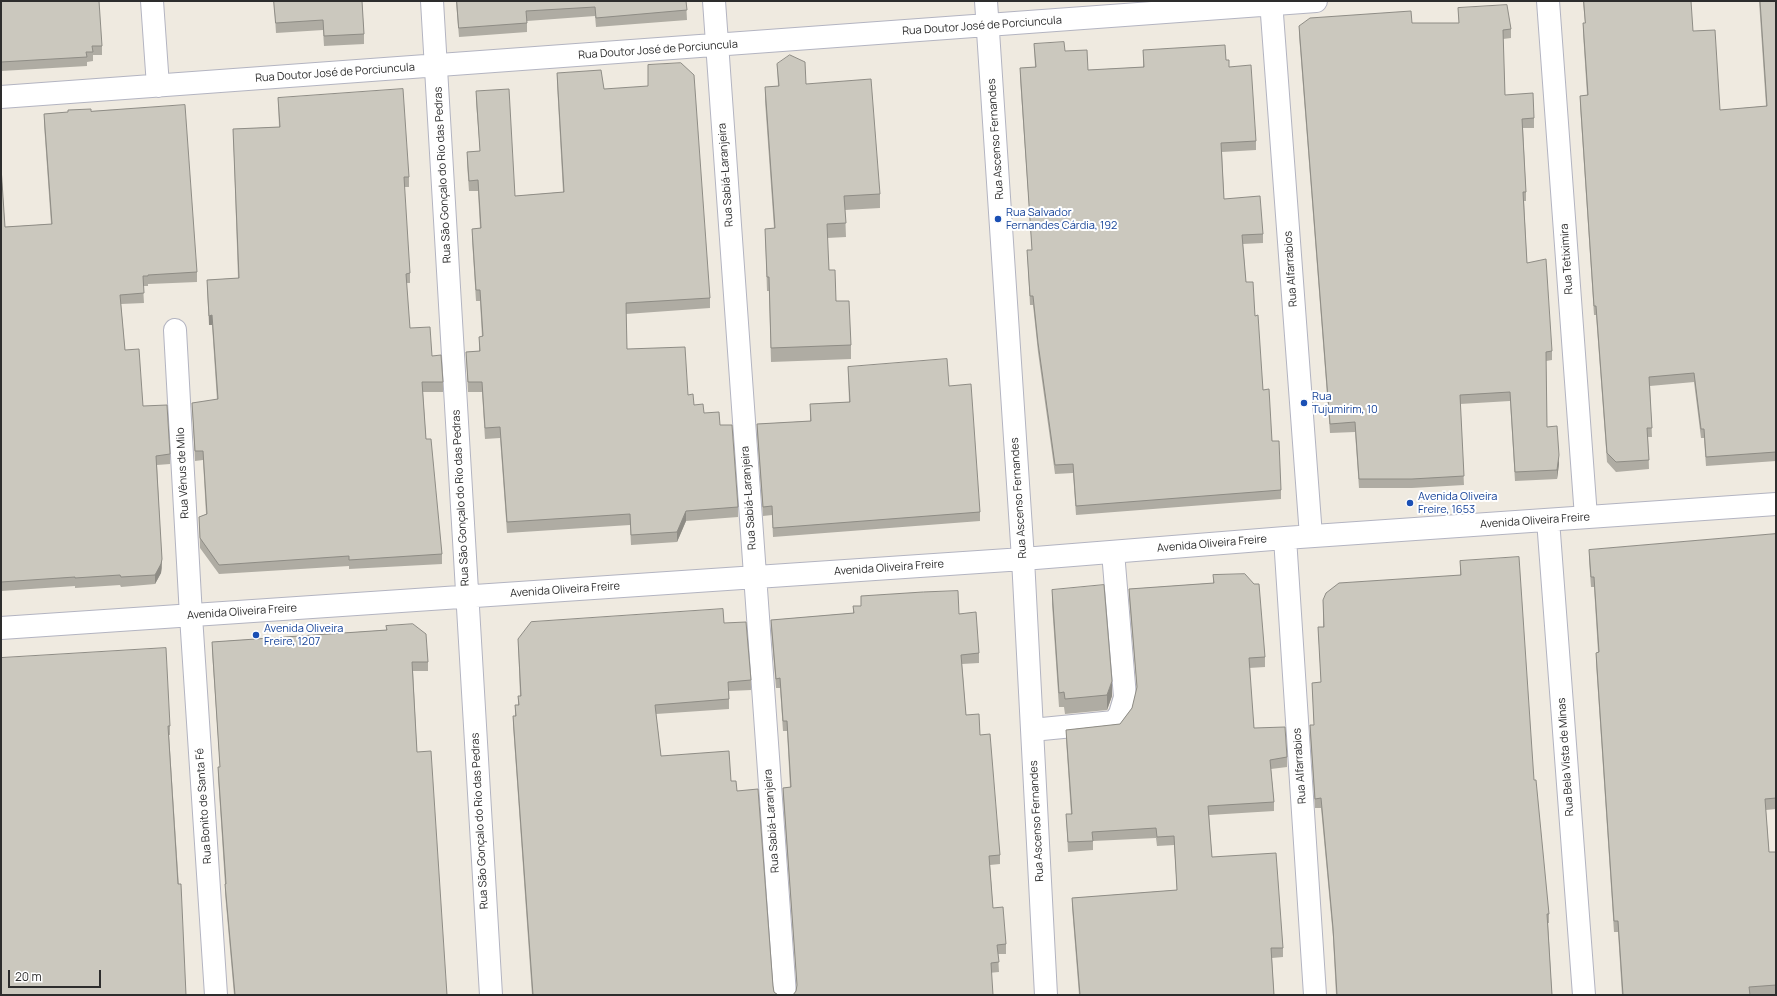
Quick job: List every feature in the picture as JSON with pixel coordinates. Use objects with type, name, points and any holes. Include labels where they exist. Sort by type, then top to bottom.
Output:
[{"type":"street","points":[[152,1],[158,86]]},
{"type":"street","name":"Rua São Gonçalo do Rio das Pedras","points":[[432,1],[491,995]]},
{"type":"street","name":"Rua Sabiá-Laranjeira","points":[[714,1],[785,995]]},
{"type":"street","name":"Rua Ascenso Fernandes","points":[[986,1],[1023,559],[1046,995]]},
{"type":"street","name":"Rua Doutor José de Porciuncula","points":[[1,97],[717,46],[1271,3],[1316,1]]},
{"type":"street","name":"Rua Tetiximira","points":[[1548,1],[1586,517]]},
{"type":"street","name":"Rua Alfarrabios","points":[[1271,3],[1311,536]]},
{"type":"street","name":"Rua Vênus de Milo","points":[[175,330],[191,616]]},
{"type":"street","name":"Avenida Oliveira Freire","points":[[1,628],[1023,559],[1311,536],[1776,504]]},
{"type":"street","name":"Rua Bela Vista de Minas","points":[[1548,520],[1584,995]]},
{"type":"street","name":"Rua Alfarrabios","points":[[1285,538],[1315,995]]},
{"type":"street","points":[[1032,730],[1114,722],[1120,714],[1125,696],[1113,552]]},
{"type":"street","name":"Rua Bonito de Santa Fé","points":[[191,616],[216,995]]},
{"type":"building","points":[[1,1],[99,1],[102,46],[92,46],[93,52],[86,52],[87,57],[1,62]]},
{"type":"building","points":[[274,1],[362,1],[364,34],[324,36],[323,20],[276,23]]},
{"type":"building","points":[[457,1],[686,1],[687,10],[596,18],[595,7],[526,11],[527,23],[459,28]]},
{"type":"building","points":[[1584,1],[1691,1],[1693,31],[1715,30],[1720,110],[1767,106],[1760,1],[1776,1],[1776,452],[1706,457],[1704,429],[1701,429],[1694,373],[1649,377],[1652,428],[1647,428],[1649,460],[1616,462],[1607,453],[1596,306],[1594,306],[1580,96],[1588,95],[1583,23],[1585,23]]},
{"type":"building","points":[[1507,5],[1511,29],[1503,30],[1505,95],[1533,93],[1534,118],[1522,119],[1526,192],[1523,192],[1527,263],[1546,259],[1552,351],[1546,352],[1547,427],[1557,426],[1559,455],[1557,470],[1515,472],[1510,392],[1460,395],[1464,476],[1412,479],[1359,479],[1355,422],[1330,424],[1299,26],[1310,18],[1411,11],[1412,23],[1459,23],[1458,8]]},
{"type":"building","points":[[1064,42],[1065,51],[1087,50],[1088,70],[1144,67],[1143,50],[1225,45],[1226,60],[1229,60],[1229,67],[1251,65],[1256,141],[1221,143],[1224,199],[1260,196],[1263,234],[1242,235],[1246,282],[1253,282],[1255,316],[1258,315],[1263,390],[1269,389],[1272,441],[1279,441],[1281,490],[1076,506],[1073,464],[1055,465],[1033,296],[1030,296],[1027,250],[1032,250],[1020,68],[1036,67],[1034,44]]},
{"type":"building","points":[[790,55],[805,62],[806,84],[871,79],[880,194],[844,196],[846,223],[827,224],[829,270],[835,270],[836,301],[849,301],[851,345],[771,348],[769,277],[767,277],[765,229],[775,228],[765,87],[779,86],[777,64]]},
{"type":"building","points":[[681,63],[694,75],[710,298],[626,303],[627,349],[685,347],[688,395],[693,394],[694,405],[703,404],[704,413],[719,412],[720,425],[732,425],[738,507],[686,511],[677,532],[631,535],[630,514],[507,522],[500,427],[485,428],[482,382],[468,382],[466,352],[480,351],[479,337],[483,336],[480,290],[476,290],[472,229],[481,228],[478,180],[469,181],[467,152],[480,151],[476,91],[509,89],[515,196],[564,192],[557,73],[601,70],[604,89],[648,86],[648,65]]},
{"type":"building","points":[[403,89],[409,177],[404,177],[410,273],[406,274],[410,328],[430,327],[432,356],[441,355],[443,382],[422,382],[426,439],[431,439],[442,554],[349,560],[349,556],[219,565],[200,538],[199,517],[207,514],[203,451],[195,451],[192,403],[218,399],[212,315],[209,316],[207,280],[239,278],[233,129],[280,127],[278,98]]},
{"type":"building","points":[[185,105],[197,272],[143,276],[144,293],[120,295],[125,350],[139,349],[143,406],[167,405],[170,454],[156,456],[162,559],[161,564],[155,575],[75,577],[1,582],[1,167],[5,227],[52,224],[44,114],[68,112],[68,110],[91,109],[91,111]]},
{"type":"building","points":[[947,359],[949,386],[971,384],[980,512],[773,528],[772,506],[763,507],[757,424],[811,421],[810,404],[850,402],[848,367]]},
{"type":"building","points":[[1776,534],[1776,798],[1765,799],[1769,852],[1776,852],[1776,985],[1749,987],[1750,995],[1623,995],[1618,921],[1614,921],[1596,653],[1599,652],[1594,577],[1591,577],[1589,550]]},
{"type":"building","points":[[1519,557],[1534,780],[1536,780],[1549,914],[1547,914],[1552,995],[1337,995],[1333,928],[1321,798],[1315,799],[1310,725],[1314,725],[1312,683],[1321,682],[1318,627],[1324,627],[1323,600],[1326,593],[1339,583],[1461,575],[1460,561]]},
{"type":"building","points":[[1245,574],[1254,584],[1259,584],[1265,657],[1249,658],[1254,728],[1285,727],[1287,757],[1270,760],[1274,802],[1208,806],[1212,857],[1276,853],[1283,948],[1271,948],[1274,995],[1080,995],[1072,898],[1177,890],[1174,836],[1157,837],[1156,828],[1092,832],[1093,841],[1068,842],[1066,814],[1072,814],[1066,730],[1120,724],[1132,708],[1137,687],[1129,589],[1214,583],[1213,575]]},
{"type":"building","points":[[1104,585],[1112,681],[1107,695],[1065,699],[1064,692],[1059,693],[1052,590]]},
{"type":"building","points":[[958,591],[959,614],[976,612],[979,653],[961,655],[966,715],[979,714],[980,735],[990,734],[1000,855],[989,856],[993,908],[1003,907],[1006,944],[997,945],[999,962],[991,963],[993,995],[793,995],[796,991],[797,985],[783,788],[791,787],[787,721],[783,721],[780,678],[776,679],[771,620],[854,613],[853,606],[861,606],[861,596]]},
{"type":"building","points":[[723,609],[724,623],[746,622],[751,680],[728,682],[729,699],[655,705],[661,756],[729,751],[731,781],[736,781],[737,791],[758,789],[773,986],[774,992],[778,995],[533,995],[513,716],[516,716],[515,705],[519,705],[518,696],[521,696],[518,639],[531,622]]},
{"type":"building","points":[[413,624],[426,634],[428,662],[412,662],[417,752],[431,751],[447,995],[235,995],[225,884],[218,767],[220,767],[212,642],[387,630],[386,626]]},
{"type":"building","points":[[166,648],[170,726],[168,726],[178,884],[181,884],[186,995],[1,995],[1,658]]},
{"type":"place","name":"Rua Salvador Fernandes Cárdia, 192","points":[[998,219]]},
{"type":"place","name":"Rua Tujumirim, 10","points":[[1304,403]]},
{"type":"place","name":"Avenida Oliveira Freire, 1653","points":[[1410,503]]},
{"type":"place","name":"Avenida Oliveira Freire, 1207","points":[[256,635]]}]
